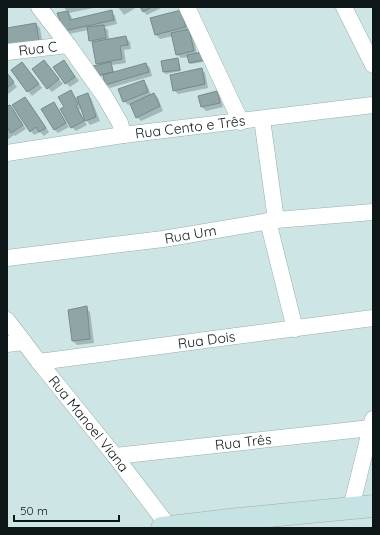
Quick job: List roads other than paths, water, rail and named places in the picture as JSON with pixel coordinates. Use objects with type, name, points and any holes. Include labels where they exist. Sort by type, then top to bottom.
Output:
[{"type":"street","points":[[39,7],[105,97],[120,123],[123,135]]},
{"type":"street","points":[[187,7],[241,122]]},
{"type":"street","points":[[344,7],[373,65]]},
{"type":"street","name":"Rua C","points":[[7,52],[68,45]]},
{"type":"street","name":"Rua Cento e Três","points":[[7,153],[123,135],[373,105]]},
{"type":"street","points":[[262,119],[272,220],[295,329]]},
{"type":"street","name":"Rua Um","points":[[7,258],[163,239],[272,220],[373,212]]},
{"type":"street","name":"Rua Dois","points":[[40,362],[373,318]]},
{"type":"street","name":"Rua Manoel Viana","points":[[7,320],[115,456],[169,528]]},
{"type":"street","points":[[7,344],[24,342]]},
{"type":"street","points":[[351,508],[372,424]]},
{"type":"street","name":"Rua Três","points":[[115,456],[372,424]]},
{"type":"street","points":[[162,528],[238,523],[373,506]]}]
